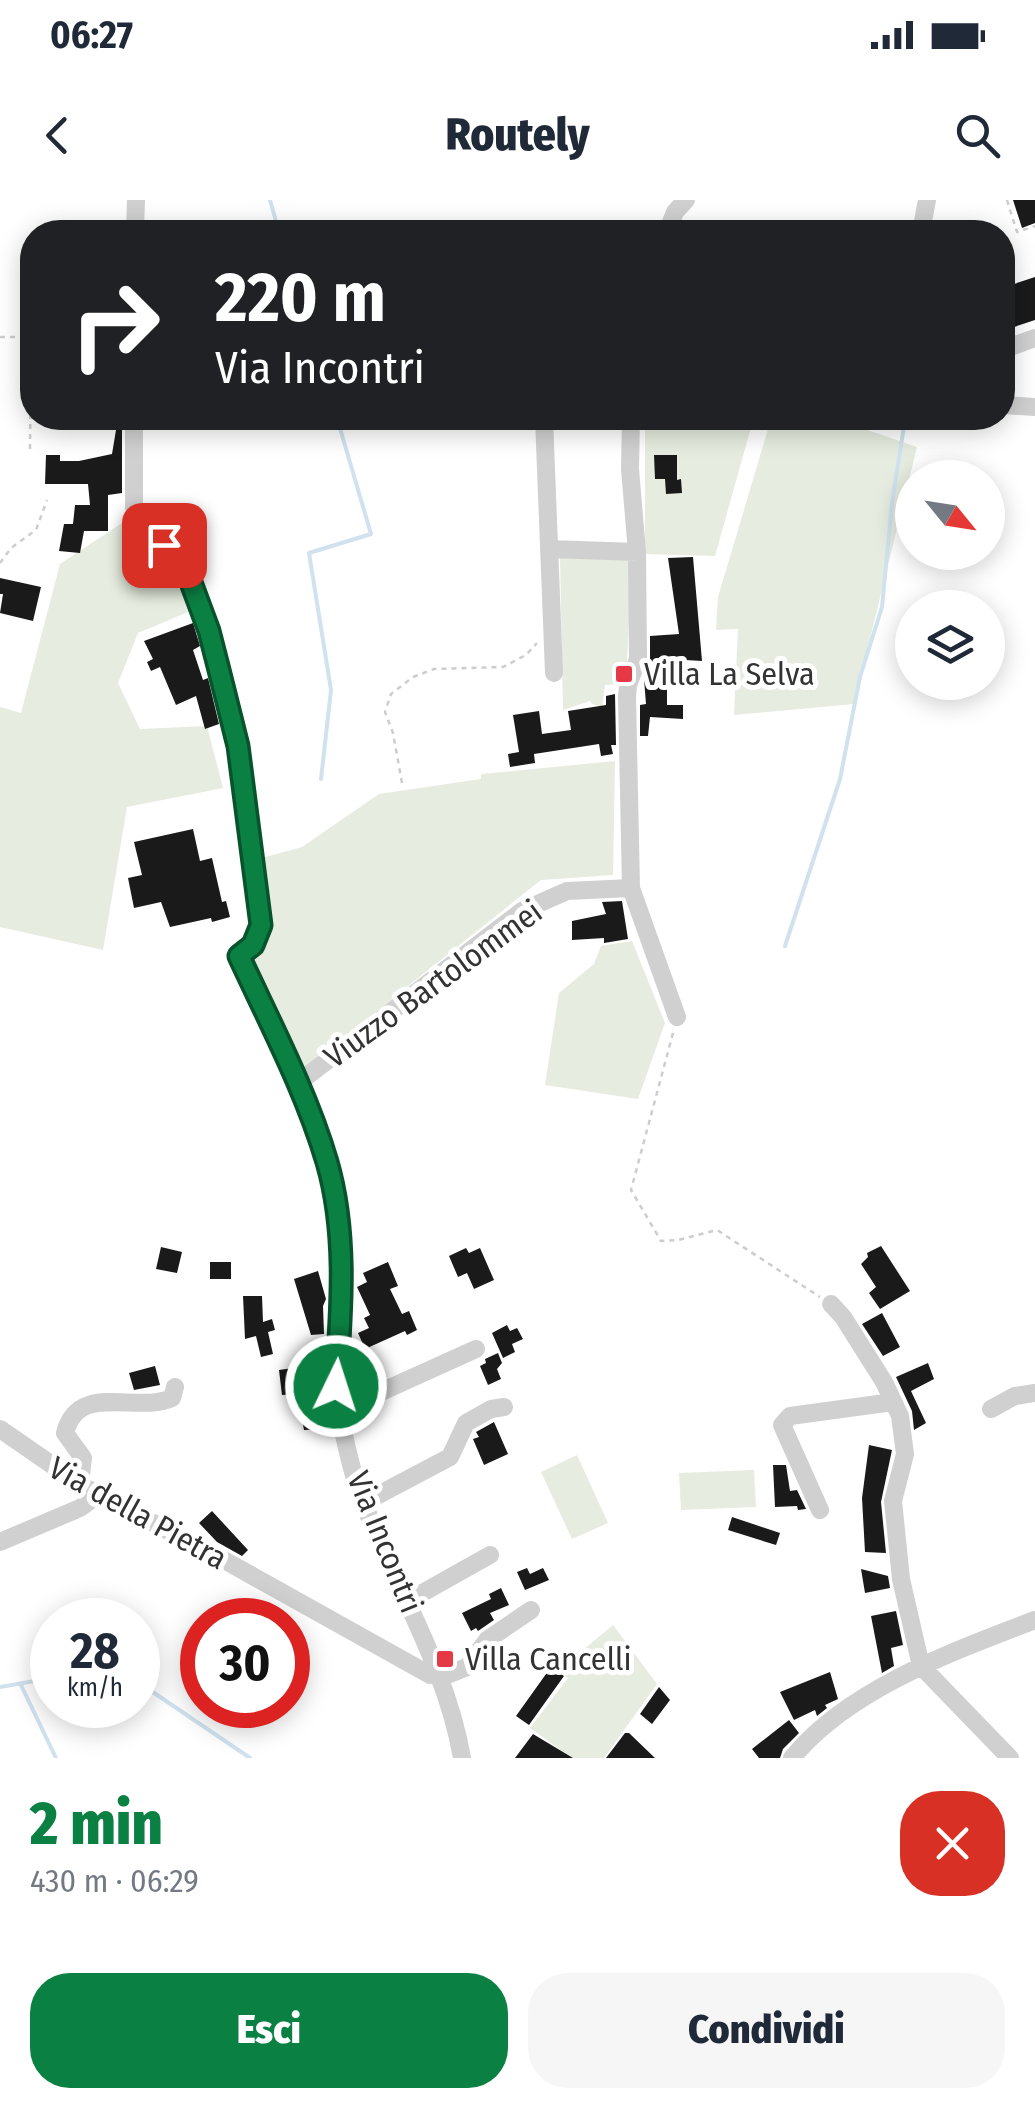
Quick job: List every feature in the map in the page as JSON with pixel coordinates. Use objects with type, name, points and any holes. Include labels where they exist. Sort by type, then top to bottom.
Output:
[{"type":"street","name":"Via Incontri","points":[[134,430],[134,508],[146,529],[183,561],[209,631],[238,746],[261,925],[253,945],[239,956],[298,1084],[328,1165],[338,1226],[342,1294],[336,1386],[356,1480],[430,1648],[451,1708],[462,1758]]},
{"type":"street","points":[[545,430],[554,674]]},
{"type":"street","points":[[631,430],[638,660],[627,697],[631,888],[677,1017]]},
{"type":"street","points":[[550,549],[637,552]]},
{"type":"street","name":"Viuzzo Bartolommei","points":[[298,1084],[522,911],[566,891],[631,888]]},
{"type":"street","points":[[831,1304],[854,1333],[900,1416],[905,1454],[893,1501],[901,1580],[921,1666],[1010,1758]]},
{"type":"street","points":[[341,1410],[476,1349]]},
{"type":"street","points":[[69,1479],[81,1475],[84,1458],[66,1433],[68,1424],[85,1404],[167,1401],[176,1387]]},
{"type":"street","points":[[991,1409],[1015,1396],[1035,1392]]},
{"type":"street","points":[[820,1510],[782,1424],[790,1416],[893,1402]]},
{"type":"street","points":[[365,1502],[450,1458],[466,1424],[491,1409],[504,1407]]},
{"type":"street","name":"Via della Pietra","points":[[0,1429],[69,1479],[256,1577],[430,1675],[438,1675]]},
{"type":"street","points":[[0,1542],[80,1508],[98,1495]]},
{"type":"street","points":[[408,1601],[490,1555]]},
{"type":"street","points":[[438,1675],[467,1667],[487,1640],[530,1610]]},
{"type":"street","points":[[792,1758],[824,1724],[921,1666],[1035,1620]]},
{"type":"path","points":[[1015,226],[1017,232],[1035,226]]},
{"type":"path","points":[[30,430],[30,449]]},
{"type":"path","points":[[0,563],[11,548],[36,530],[47,500]]},
{"type":"path","points":[[402,783],[385,712],[391,694],[413,677],[434,669],[502,668],[526,654],[552,626]]},
{"type":"path","points":[[677,1017],[631,1190],[662,1241],[717,1230],[831,1304]]},
{"type":"shaded area","points":[[645,430],[750,430],[715,556],[645,554]]},
{"type":"shaded area","points":[[768,430],[867,430],[917,447],[914,460],[895,460],[895,537],[854,704],[734,715],[738,629],[716,630],[718,597]]},
{"type":"shaded area","points":[[122,523],[176,571],[188,612],[138,633],[118,683],[140,729],[207,726],[223,788],[127,807],[103,950],[0,927],[0,707],[21,713],[60,564]]},
{"type":"shaded area","points":[[560,555],[632,557],[627,662],[618,684],[605,685],[602,707],[590,701],[563,710]]},
{"type":"shaded area","points":[[615,761],[613,875],[541,880],[304,1069],[246,958],[259,944],[258,859],[302,847],[379,794],[481,779],[481,774]]},
{"type":"shaded area","points":[[632,941],[665,1023],[638,1099],[545,1085],[559,993],[594,964],[601,946]]},
{"type":"shaded area","points":[[577,1455],[608,1523],[572,1539],[541,1472]]},
{"type":"shaded area","points":[[754,1470],[756,1507],[681,1510],[679,1473]]},
{"type":"shaded area","points":[[613,1625],[657,1684],[604,1758],[572,1758],[530,1728],[568,1678],[559,1670]]},
{"type":"building","points":[[1013,200],[1035,200],[1035,223],[1022,228]]},
{"type":"building","points":[[1035,277],[1035,320],[1015,327],[1015,284]]},
{"type":"building","points":[[116,430],[122,430],[122,493],[108,495],[108,531],[84,531],[80,553],[59,551],[64,524],[73,524],[75,505],[90,505],[88,484],[45,484],[46,455],[60,455],[60,461],[79,461],[112,454]]},
{"type":"building","points":[[654,455],[677,455],[677,480],[681,479],[682,493],[666,494],[665,479],[655,479]]},
{"type":"building","points":[[693,557],[702,661],[685,660],[685,680],[667,677],[667,705],[683,705],[683,719],[650,717],[648,736],[640,736],[640,705],[646,704],[644,679],[650,660],[650,636],[679,634],[668,558]]},
{"type":"building","points":[[0,578],[41,587],[33,621],[0,613]]},
{"type":"building","points":[[193,623],[200,646],[193,650],[203,680],[208,678],[219,724],[205,729],[196,696],[176,705],[160,667],[151,671],[147,662],[153,659],[144,641]]},
{"type":"building","points":[[615,694],[613,754],[601,756],[599,744],[534,754],[535,763],[510,767],[508,754],[519,752],[513,715],[539,711],[542,734],[571,730],[568,711],[606,705],[606,696]]},
{"type":"building","points":[[193,829],[200,861],[212,858],[222,902],[226,901],[230,917],[170,927],[161,902],[134,908],[128,878],[142,875],[134,842]]},
{"type":"building","points":[[622,901],[628,939],[604,943],[604,938],[572,940],[572,921],[606,914],[602,902]]},
{"type":"building","points":[[881,1246],[910,1291],[880,1309],[869,1293],[876,1287],[861,1264],[867,1253]]},
{"type":"building","points":[[161,1247],[182,1252],[177,1273],[156,1269]]},
{"type":"building","points":[[466,1248],[469,1253],[480,1248],[494,1280],[474,1289],[467,1273],[458,1277],[449,1256]]},
{"type":"building","points":[[210,1262],[231,1262],[231,1279],[210,1279]]},
{"type":"building","points":[[388,1262],[398,1286],[390,1289],[402,1314],[409,1311],[417,1330],[407,1335],[405,1331],[365,1349],[358,1333],[369,1328],[364,1318],[370,1315],[357,1287],[367,1282],[363,1273]]},
{"type":"building","points":[[318,1271],[326,1299],[324,1334],[311,1335],[294,1279]]},
{"type":"building","points":[[243,1296],[262,1296],[263,1322],[272,1319],[275,1330],[268,1332],[273,1354],[261,1357],[256,1336],[245,1339]]},
{"type":"building","points":[[882,1313],[900,1347],[883,1356],[862,1324]]},
{"type":"building","points":[[507,1325],[510,1331],[517,1328],[523,1339],[512,1344],[515,1352],[503,1358],[492,1333]]},
{"type":"building","points":[[498,1353],[501,1379],[488,1385],[480,1366]]},
{"type":"building","points":[[928,1363],[934,1379],[911,1391],[926,1423],[914,1430],[912,1411],[896,1377]]},
{"type":"building","points":[[155,1366],[160,1385],[134,1390],[129,1373]]},
{"type":"building","points":[[300,1367],[302,1384],[323,1383],[325,1429],[304,1430],[297,1394],[282,1395],[279,1370]]},
{"type":"building","points":[[494,1422],[508,1454],[484,1465],[473,1439],[479,1437],[476,1432]]},
{"type":"building","points":[[869,1445],[892,1450],[881,1502],[886,1553],[865,1552],[862,1498]]},
{"type":"building","points":[[773,1465],[786,1465],[790,1491],[797,1490],[806,1509],[775,1507]]},
{"type":"building","points":[[212,1511],[248,1550],[242,1556],[217,1542],[199,1523]]},
{"type":"building","points":[[732,1517],[780,1533],[776,1545],[728,1530]]},
{"type":"building","points":[[527,1568],[530,1574],[543,1568],[549,1580],[525,1590],[517,1572]]},
{"type":"building","points":[[861,1569],[888,1576],[890,1588],[865,1593]]},
{"type":"building","points":[[501,1588],[509,1605],[490,1613],[494,1620],[478,1631],[471,1631],[462,1613],[491,1599],[489,1594]]},
{"type":"building","points":[[896,1611],[903,1645],[891,1648],[894,1666],[882,1673],[871,1616]]},
{"type":"building","points":[[551,1667],[564,1676],[529,1725],[516,1716]]},
{"type":"building","points":[[830,1672],[838,1699],[825,1705],[827,1708],[817,1716],[815,1710],[794,1720],[780,1692]]},
{"type":"building","points":[[659,1687],[670,1700],[652,1724],[640,1714]]},
{"type":"building","points":[[789,1720],[799,1733],[783,1749],[780,1758],[759,1758],[752,1749]]},
{"type":"building","points":[[629,1733],[655,1758],[606,1758]]},
{"type":"building","points":[[533,1734],[573,1758],[515,1758]]},
{"type":"waterway","points":[[270,200],[276,220]]},
{"type":"waterway","points":[[321,779],[331,690],[309,553],[371,534],[341,430]]},
{"type":"waterway","points":[[785,946],[840,779],[860,677],[882,607],[903,430]]},
{"type":"waterway","points":[[0,1687],[30,1682]]},
{"type":"waterway","points":[[21,1685],[56,1758]]},
{"type":"waterway","points":[[160,1697],[250,1758]]},
{"type":"place","name":"Villa La Selva","points":[[624,674]]},
{"type":"place","name":"Villa Cancelli","points":[[445,1659]]},
{"type":"route","points":[[164,545],[183,561],[209,631],[238,746],[261,925],[253,945],[239,956],[298,1084],[328,1165],[338,1226],[342,1294],[336,1386]]}]
